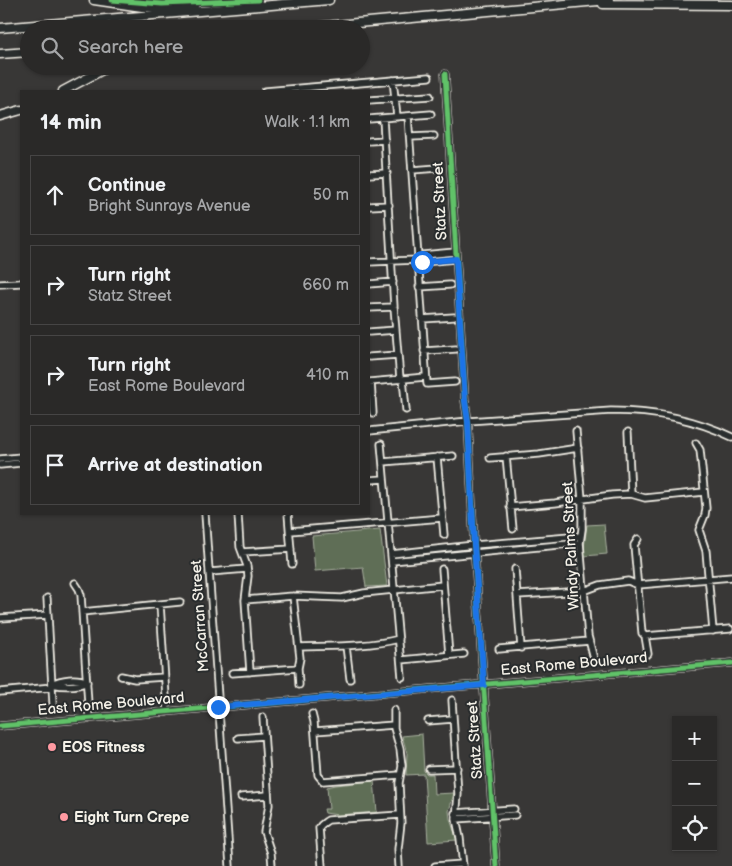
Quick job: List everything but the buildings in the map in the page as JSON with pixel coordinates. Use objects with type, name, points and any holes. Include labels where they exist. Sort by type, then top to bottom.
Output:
[{"type":"highway","points":[[94,0],[142,7],[242,8]]},
{"type":"highway","points":[[97,20],[329,0]]},
{"type":"highway","points":[[370,22],[609,0]]},
{"type":"highway","points":[[543,6],[643,3],[732,5]]},
{"type":"highway","points":[[0,28],[20,26]]},
{"type":"highway","points":[[0,54],[20,53]]},
{"type":"highway","points":[[65,90],[93,75]]},
{"type":"highway","points":[[0,116],[20,110]]},
{"type":"street","name":"Statz Street","points":[[445,74],[465,401],[468,421],[474,552],[496,866]]},
{"type":"street","points":[[286,90],[428,77]]},
{"type":"street","points":[[393,80],[397,117]]},
{"type":"street","points":[[370,100],[430,96]]},
{"type":"street","points":[[370,119],[431,114]]},
{"type":"street","points":[[408,116],[427,384],[455,382]]},
{"type":"street","points":[[383,118],[394,307],[398,355],[406,410]]},
{"type":"street","points":[[410,137],[434,136]]},
{"type":"street","points":[[370,141],[385,140]]},
{"type":"street","points":[[412,170],[438,168]]},
{"type":"street","points":[[370,174],[387,173]]},
{"type":"street","points":[[370,206],[389,205]]},
{"type":"street","points":[[370,262],[417,260],[422,255],[456,256]]},
{"type":"street","points":[[370,284],[393,282]]},
{"type":"street","points":[[0,284],[20,283]]},
{"type":"street","points":[[419,287],[450,285]]},
{"type":"street","points":[[370,308],[394,307]]},
{"type":"street","points":[[422,319],[454,316]]},
{"type":"street","points":[[370,332],[396,330]]},
{"type":"street","points":[[424,351],[456,349]]},
{"type":"street","points":[[370,357],[398,355]]},
{"type":"street","points":[[373,413],[370,382],[426,377]]},
{"type":"street","points":[[370,431],[468,421],[634,411],[655,413],[687,420],[732,437]]},
{"type":"street","name":"Windy Palms Street","points":[[576,431],[582,499],[580,543],[590,641],[594,658]]},
{"type":"street","points":[[628,432],[632,494]]},
{"type":"street","points":[[696,443],[700,450],[706,515],[699,530],[706,551],[713,630]]},
{"type":"street","points":[[381,444],[402,678]]},
{"type":"street","points":[[490,458],[578,448]]},
{"type":"street","points":[[383,462],[453,456]]},
{"type":"street","points":[[506,456],[513,528]]},
{"type":"street","points":[[0,459],[20,457]]},
{"type":"street","points":[[437,458],[444,535]]},
{"type":"street","points":[[0,465],[20,463]]},
{"type":"street","points":[[370,480],[384,479]]},
{"type":"street","points":[[510,507],[632,494],[645,498],[704,492]]},
{"type":"street","name":"McCarran Street","points":[[205,515],[230,866]]},
{"type":"street","points":[[238,515],[240,547],[247,568],[245,600],[250,672]]},
{"type":"street","points":[[288,515],[292,564]]},
{"type":"street","points":[[290,531],[442,518]]},
{"type":"street","points":[[391,558],[474,545],[581,536]]},
{"type":"street","points":[[638,539],[634,545],[642,633],[648,654]]},
{"type":"street","points":[[391,558],[580,543]]},
{"type":"street","points":[[242,552],[291,549]]},
{"type":"street","points":[[210,572],[247,568]]},
{"type":"street","points":[[442,569],[449,655]]},
{"type":"street","points":[[515,569],[521,648]]},
{"type":"street","points":[[516,596],[584,590],[600,585],[628,581],[638,585],[732,577]]},
{"type":"street","points":[[75,583],[81,594],[89,718]]},
{"type":"street","points":[[245,600],[293,596],[342,598],[364,593],[443,585]]},
{"type":"street","points":[[293,596],[299,647],[299,685]]},
{"type":"street","points":[[47,598],[53,704]]},
{"type":"street","points":[[82,612],[180,602]]},
{"type":"street","points":[[160,604],[167,712]]},
{"type":"street","points":[[0,618],[48,615]]},
{"type":"street","points":[[644,636],[730,629]]},
{"type":"street","points":[[299,647],[346,646],[384,642],[399,638]]},
{"type":"street","points":[[499,649],[590,641]]},
{"type":"street","points":[[346,646],[350,679]]},
{"type":"street","points":[[401,660],[464,654]]},
{"type":"street","name":"East Rome Boulevard","points":[[0,726],[732,664]]},
{"type":"street","points":[[232,673],[298,668]]},
{"type":"street","points":[[121,676],[136,680],[164,677]]},
{"type":"street","points":[[0,692],[52,686],[59,680],[82,679],[86,682]]},
{"type":"street","points":[[435,866],[463,865],[455,816],[458,794],[452,700]]},
{"type":"street","points":[[394,710],[394,725],[401,756],[399,866]]},
{"type":"street","points":[[312,714],[320,779],[327,782],[400,775]]},
{"type":"street","points":[[263,717],[269,806],[264,832],[271,853],[272,866]]},
{"type":"street","points":[[428,720],[454,719]]},
{"type":"street","points":[[315,732],[394,725]]},
{"type":"street","points":[[238,738],[264,736]]},
{"type":"street","points":[[429,770],[457,768]]},
{"type":"street","points":[[241,797],[268,795]]},
{"type":"street","points":[[455,816],[514,812]]},
{"type":"street","points":[[322,866],[320,825],[328,820],[400,815]]},
{"type":"green space","points":[[604,524],[607,554],[585,556],[584,548],[587,525]]},
{"type":"green space","points":[[380,530],[387,586],[366,587],[363,567],[315,571],[312,536]]},
{"type":"green space","points":[[422,734],[424,771],[427,774],[433,774],[434,794],[454,793],[449,811],[457,840],[428,842],[424,774],[406,775],[407,753],[402,736]]},
{"type":"green space","points":[[374,781],[377,812],[338,815],[325,813],[324,809],[329,809],[327,787]]},
{"type":"cycle path","points":[[112,0],[162,4],[258,0]]},
{"type":"cycle path","points":[[445,74],[496,866]]},
{"type":"cycle path","points":[[0,726],[732,663]]},
{"type":"place","name":"EOS Fitness","points":[[52,747]]},
{"type":"place","name":"Eight Turn Crepe","points":[[64,817]]},
{"type":"route","points":[[218,707],[484,685],[456,259],[422,262]]}]
